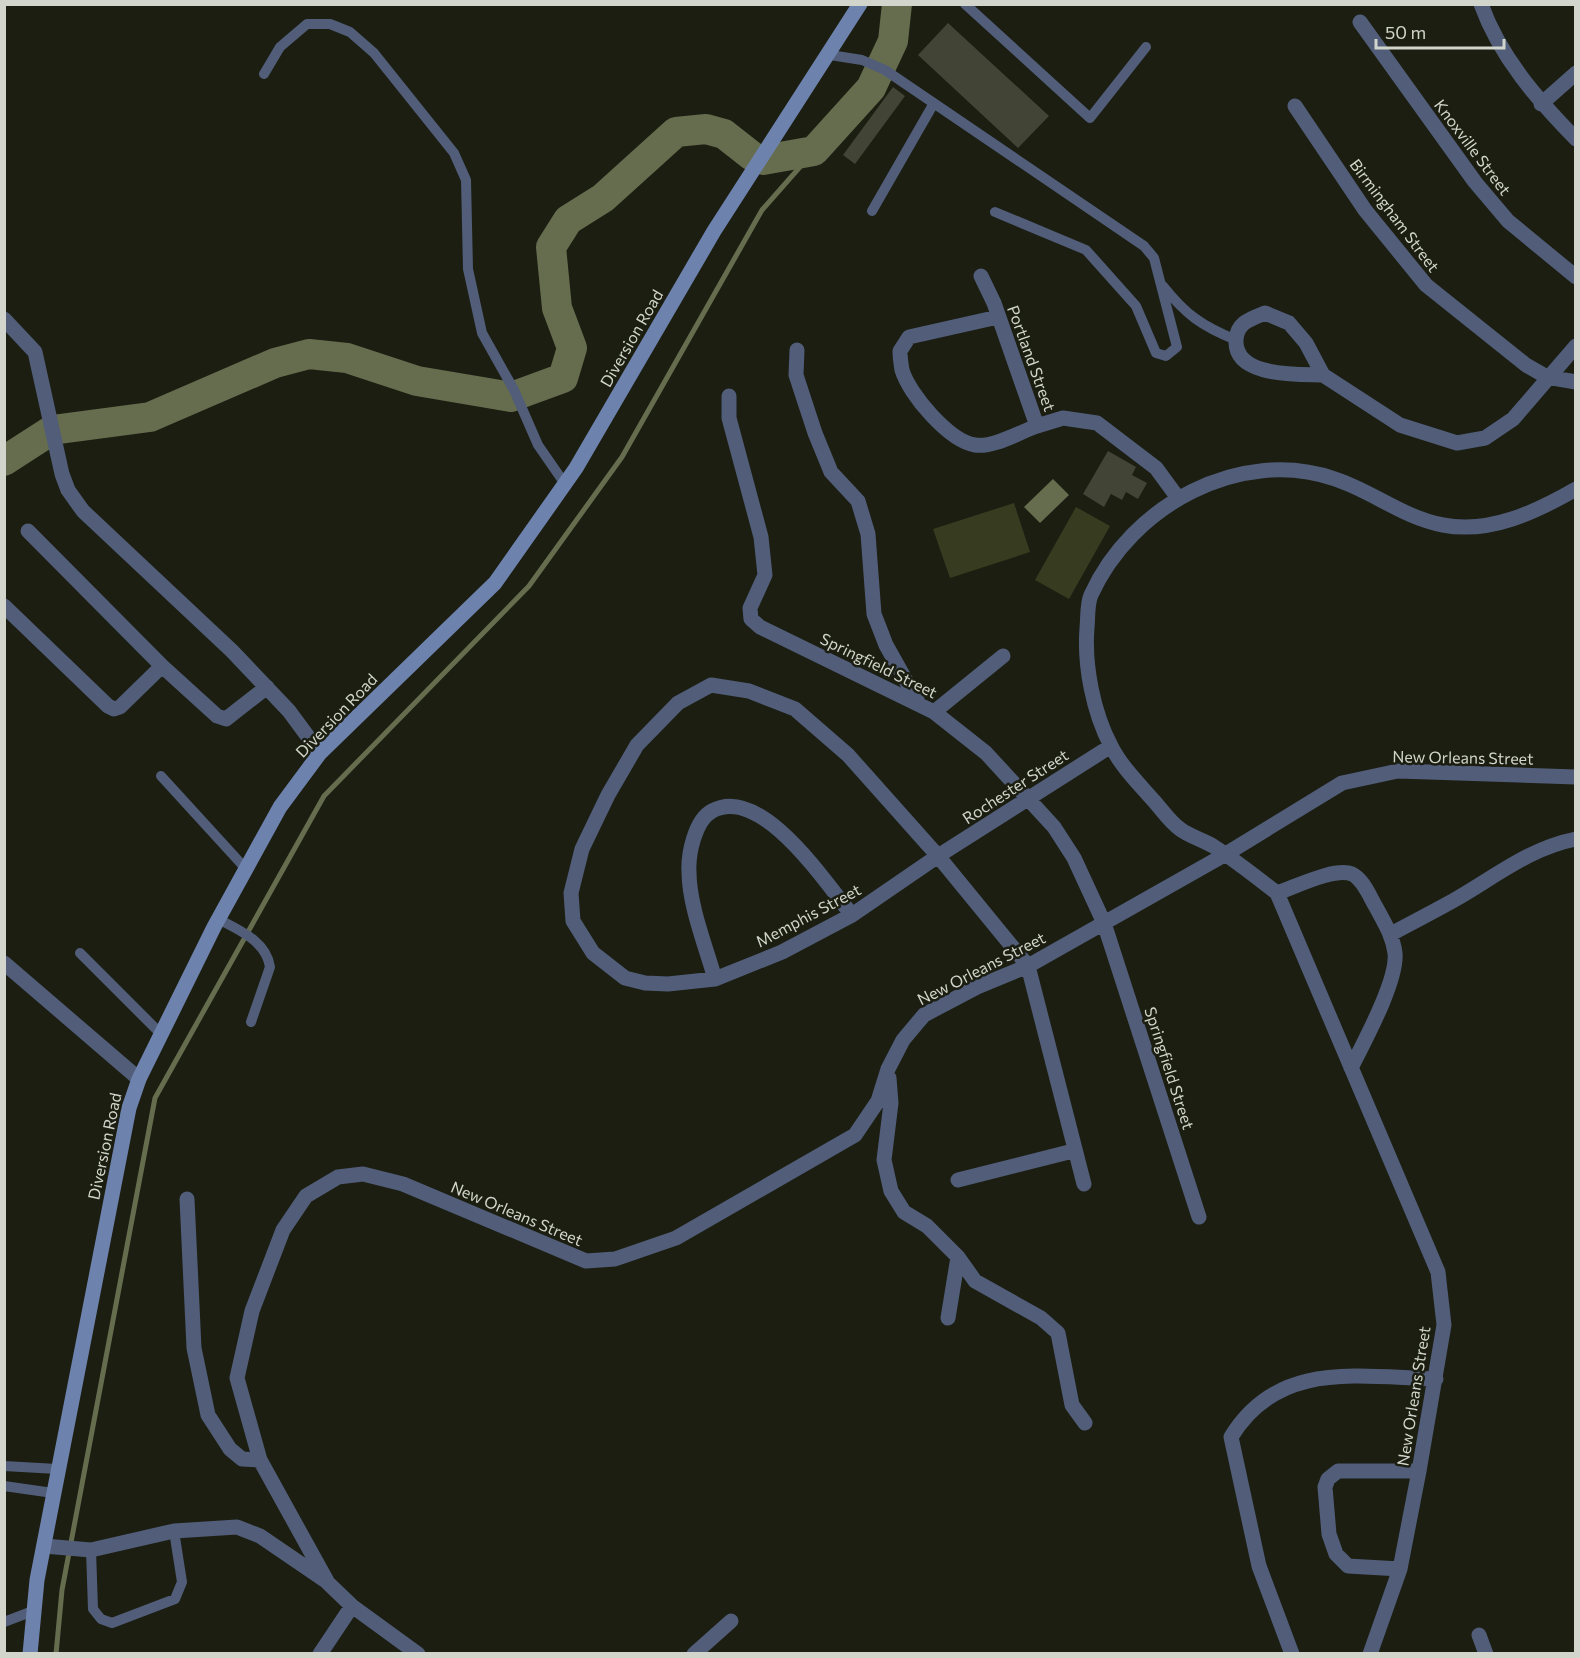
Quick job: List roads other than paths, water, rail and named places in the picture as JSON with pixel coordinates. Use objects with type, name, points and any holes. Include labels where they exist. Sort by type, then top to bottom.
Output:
[{"type":"street","name":"Diversion Road","points":[[30,1653],[33,1611],[49,1546],[57,1469],[84,1349],[129,1108],[139,1079],[218,919],[280,807],[320,753],[495,584],[565,484],[720,221],[770,142],[830,55],[860,4]]},
{"type":"street","points":[[1481,4],[1492,34],[1541,104],[1575,139]]},
{"type":"street","name":"Knoxville Street","points":[[1360,22],[1475,182],[1508,221],[1575,277]]},
{"type":"street","points":[[1541,104],[1575,73]]},
{"type":"street","name":"Birmingham Street","points":[[1295,106],[1365,210],[1426,285],[1527,365],[1547,377],[1575,382]]},
{"type":"street","name":"Portland Street","points":[[981,276],[1037,426],[1063,418],[1097,423],[1156,468],[1178,498]]},
{"type":"street","points":[[1323,375],[1272,373],[1248,364],[1238,352],[1236,340],[1239,328],[1244,321],[1265,314],[1289,323],[1306,343],[1323,375],[1400,425],[1457,443],[1485,438],[1513,419],[1575,346]]},
{"type":"street","points":[[998,317],[909,338],[900,351],[902,371],[920,401],[952,436],[976,446],[994,442],[1037,426]]},
{"type":"street","points":[[4,320],[35,352],[49,420],[68,490],[83,512],[267,687],[320,753]]},
{"type":"street","points":[[797,350],[796,375],[815,433],[831,472],[858,501],[868,534],[874,614],[886,645],[919,704]]},
{"type":"street","name":"Springfield Street","points":[[729,396],[729,418],[761,537],[765,575],[750,608],[751,619],[760,627],[934,712],[986,753],[1054,826],[1074,858],[1104,923],[1199,1217]]},
{"type":"street","name":"New Orleans Street","points":[[1370,1653],[1400,1569],[1436,1378],[1444,1325],[1438,1272],[1277,893],[1226,854],[1180,829],[1138,783],[1111,746],[1093,696],[1085,645],[1090,597],[1117,553],[1145,523],[1178,498],[1199,486],[1222,480],[1284,469],[1335,478],[1396,508],[1443,525],[1494,526],[1548,505],[1575,489]]},
{"type":"street","points":[[28,531],[162,666],[217,716],[226,719],[267,687]]},
{"type":"street","points":[[4,606],[108,706],[114,709],[120,707],[162,666]]},
{"type":"street","points":[[934,712],[1003,656]]},
{"type":"street","name":"Memphis Street","points":[[938,856],[852,915],[782,952],[715,979],[668,984],[645,983],[625,978],[593,953],[573,921],[571,893],[582,849],[637,745],[678,703],[711,685],[749,690],[795,709],[848,754],[938,856],[1028,966],[1073,1151],[1084,1184]]},
{"type":"street","name":"Rochester Street","points":[[938,856],[1111,746]]},
{"type":"street","name":"New Orleans Street","points":[[418,1653],[352,1606],[328,1583],[260,1460],[237,1378],[252,1311],[275,1250],[283,1230],[306,1196],[338,1177],[363,1174],[403,1184],[586,1261],[615,1259],[676,1238],[855,1135],[878,1101],[888,1069],[903,1040],[924,1015],[977,987],[1028,966],[1226,854],[1342,783],[1398,771],[1575,777]]},
{"type":"street","points":[[715,979],[688,872],[694,841],[702,820],[717,808],[738,805],[754,810],[800,851],[852,915]]},
{"type":"street","points":[[1391,934],[1457,898],[1514,862],[1553,843],[1575,839]]},
{"type":"street","points":[[1277,893],[1330,874],[1340,872],[1353,874],[1361,882],[1391,934],[1395,954],[1393,975],[1351,1068]]},
{"type":"street","points":[[4,963],[139,1079]]},
{"type":"street","points":[[888,1069],[891,1103],[884,1160],[891,1191],[904,1212],[927,1226],[958,1257],[975,1281],[1041,1318],[1058,1333],[1072,1406],[1084,1423]]},
{"type":"street","points":[[958,1180],[1073,1151]]},
{"type":"street","points":[[187,1199],[194,1348],[208,1414],[230,1449],[242,1459],[260,1460]]},
{"type":"street","points":[[948,1318],[958,1257]]},
{"type":"street","points":[[1292,1653],[1259,1566],[1231,1437],[1243,1418],[1271,1394],[1299,1382],[1322,1377],[1436,1378]]},
{"type":"street","points":[[1400,1569],[1348,1566],[1336,1554],[1329,1534],[1325,1486],[1328,1479],[1338,1471],[1419,1471]]},
{"type":"street","points":[[49,1546],[86,1550],[174,1531],[237,1527],[260,1536],[328,1583]]},
{"type":"street","points":[[320,1653],[352,1606]]},
{"type":"street","points":[[694,1653],[731,1621]]},
{"type":"street","points":[[1479,1635],[1486,1653]]},
{"type":"lane","points":[[965,4],[1090,118],[1146,47]]},
{"type":"lane","points":[[264,74],[280,47],[307,24],[330,24],[350,32],[374,53],[454,153],[466,180],[468,269],[482,333],[514,390],[538,445],[565,484]]},
{"type":"lane","points":[[830,55],[862,60],[885,70],[1144,246],[1154,258],[1177,347],[1166,356],[1156,353],[1136,306],[1086,250],[995,212]]},
{"type":"lane","points":[[872,212],[934,103]]},
{"type":"lane","points":[[1161,283],[1183,311],[1206,328],[1236,340]]},
{"type":"lane","points":[[161,776],[232,857],[246,868]]},
{"type":"lane","points":[[218,919],[250,937],[265,951],[270,967],[251,1022]]},
{"type":"lane","points":[[80,953],[161,1034]]},
{"type":"lane","points":[[4,1466],[57,1469]]},
{"type":"lane","points":[[4,1486],[53,1493]]},
{"type":"lane","points":[[86,1550],[93,1609],[101,1619],[112,1623],[175,1599],[182,1582],[174,1531]]},
{"type":"lane","points":[[4,1622],[33,1611]]},
{"type":"waterway","points":[[763,160],[814,151],[871,88],[893,41],[897,4]]},
{"type":"waterway","points":[[4,461],[52,430],[150,417],[275,363],[309,354],[347,358],[417,381],[511,397],[563,378],[572,348],[557,308],[551,247],[568,220],[603,198],[676,132],[706,129],[724,134],[752,156]]},
{"type":"waterway","points":[[56,1654],[62,1590],[155,1098],[324,796],[529,586],[622,457],[762,210],[814,151]]}]
